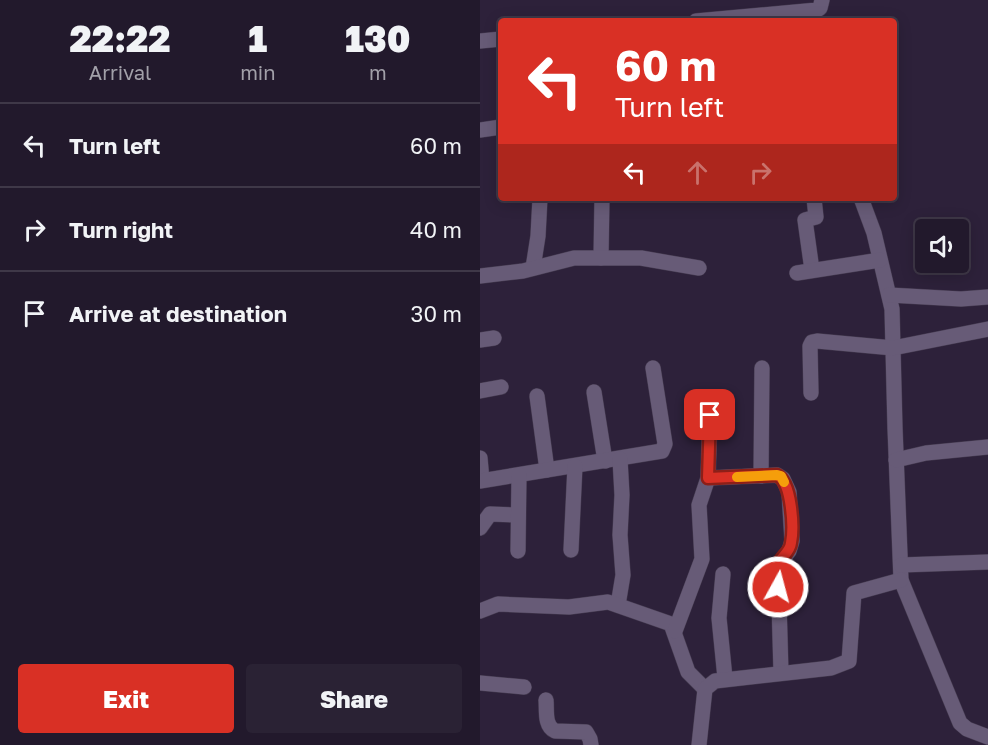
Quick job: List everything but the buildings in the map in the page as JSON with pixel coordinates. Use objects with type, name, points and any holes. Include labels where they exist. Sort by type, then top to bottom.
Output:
[{"type":"street","points":[[717,18],[759,12],[817,10],[822,0]]},
{"type":"street","points":[[480,40],[498,39]]},
{"type":"street","points":[[480,130],[498,127]]},
{"type":"street","points":[[533,268],[540,201]]},
{"type":"street","points":[[601,258],[602,201]]},
{"type":"street","points":[[812,270],[805,220],[816,217],[814,201]]},
{"type":"street","points":[[862,201],[892,309],[901,573],[960,723],[967,729],[988,737]]},
{"type":"street","points":[[480,276],[533,268],[566,259],[641,258],[699,268]]},
{"type":"street","points":[[797,273],[880,260]]},
{"type":"street","points":[[888,295],[960,299],[988,297]]},
{"type":"street","points":[[811,393],[810,346],[817,340],[893,348],[988,329]]},
{"type":"street","points":[[480,458],[481,481],[659,453],[665,448],[653,368]]},
{"type":"street","points":[[761,476],[762,368]]},
{"type":"street","points":[[480,392],[501,387]]},
{"type":"street","points":[[594,392],[622,489],[620,534],[623,574],[618,605]]},
{"type":"street","points":[[537,396],[546,470]]},
{"type":"street","points":[[675,631],[702,559],[699,505],[708,478],[710,415]]},
{"type":"street","points":[[896,460],[926,453],[988,447]]},
{"type":"street","points":[[571,550],[575,466]]},
{"type":"street","points":[[518,551],[519,475]]},
{"type":"street","points":[[708,478],[781,476],[790,497],[791,546],[778,566],[781,673]]},
{"type":"street","points":[[480,528],[490,514],[518,515]]},
{"type":"street","points":[[699,745],[705,689],[715,681],[725,678],[831,668],[849,661],[854,593],[901,573],[988,562]]},
{"type":"street","points":[[723,574],[719,618],[725,678]]},
{"type":"street","points":[[480,611],[498,604],[569,607],[608,602],[618,605],[671,624],[688,672],[705,689]]},
{"type":"street","points":[[480,682],[524,687]]},
{"type":"street","points":[[546,700],[550,729],[586,732],[591,745]]},
{"type":"slow traffic","points":[[737,477],[777,475],[781,476],[784,482]]},
{"type":"route","points":[[710,415],[708,478],[777,475],[781,476],[789,492],[792,541],[778,566],[778,587]]}]
